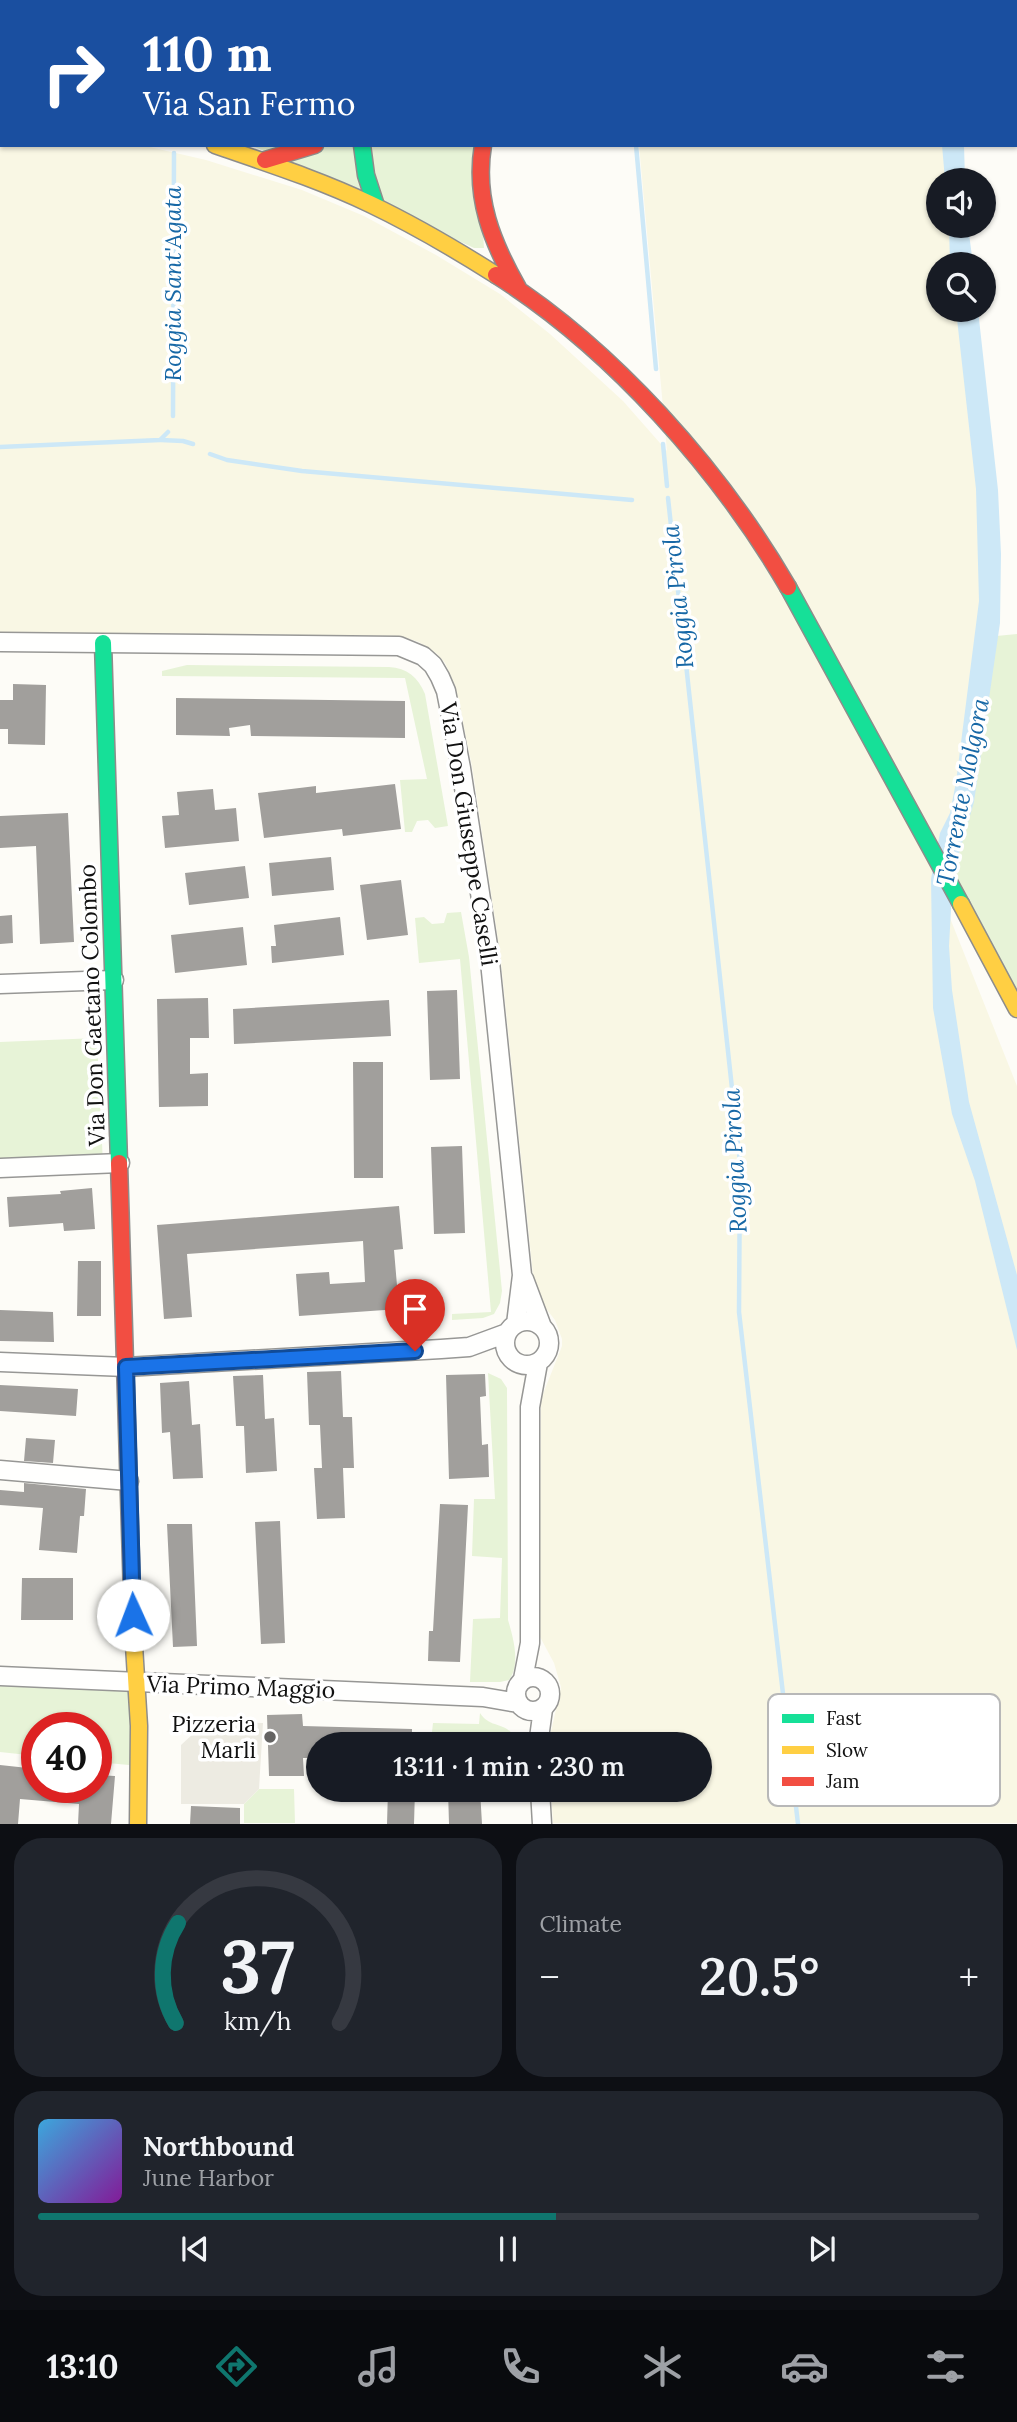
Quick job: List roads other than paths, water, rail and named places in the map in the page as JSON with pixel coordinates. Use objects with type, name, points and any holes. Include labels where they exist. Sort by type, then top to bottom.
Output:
[{"type":"street","points":[[222,147],[322,181],[376,206],[464,254],[518,288],[584,339],[681,439],[734,505],[786,585],[932,848],[1017,1009]]},
{"type":"street","points":[[265,160],[308,147]]},
{"type":"street","points":[[362,147],[366,175],[376,206]]},
{"type":"street","points":[[483,147],[479,183],[483,212],[503,263],[518,288]]},
{"type":"street","name":"Via Don Giuseppe Caselli","points":[[0,642],[399,646],[423,656],[436,669],[445,688],[461,768],[489,952],[522,1275],[542,1327]]},
{"type":"street","name":"Via Don Gaetano Colombo","points":[[103,643],[135,1682],[140,1739],[138,1824]]},
{"type":"street","points":[[9,984],[114,980]]},
{"type":"street","points":[[0,1168],[120,1163]]},
{"type":"street","name":"Via Don Giuseppe Caselli","points":[[511,1328],[522,1275]]},
{"type":"street","points":[[0,1362],[126,1367],[469,1347],[532,1365],[538,1363],[547,1353],[549,1338],[542,1327],[531,1321],[469,1347]]},
{"type":"street","points":[[511,1328],[504,1343],[530,1407]]},
{"type":"street","points":[[536,1732],[530,1707],[516,1691],[527,1680],[530,1643],[530,1407],[538,1363]]},
{"type":"street","points":[[0,1471],[129,1481]]},
{"type":"street","name":"Via Primo Maggio","points":[[0,1676],[483,1697],[530,1707]]},
{"type":"street","points":[[527,1680],[546,1682],[551,1694],[547,1705],[530,1707]]},
{"type":"street","name":"Via Primo Maggio","points":[[483,1697],[527,1680]]},
{"type":"street","points":[[541,1802],[542,1824]]},
{"type":"water","points":[[942,147],[964,147],[965,168],[944,168]]},
{"type":"water","points":[[949,238],[970,238],[971,252],[950,252]]},
{"type":"water","name":"Torrente Molgora","points":[[957,322],[979,322],[998,490],[1001,554],[1000,623],[974,802],[953,874],[949,946],[952,990],[969,1102],[1017,1275],[1017,1350],[975,1181],[952,1114],[933,1008],[931,879],[940,833],[950,813],[956,782],[979,601],[976,489]]},
{"type":"waterway","name":"Roggia Pirola","points":[[636,147],[656,369]]},
{"type":"waterway","name":"Roggia Sant'Agata","points":[[173,416],[174,153]]},
{"type":"waterway","name":"Roggia Sant'Agata","points":[[0,447],[160,440],[168,432]]},
{"type":"waterway","points":[[161,440],[193,444]]},
{"type":"waterway","name":"Roggia Pirola","points":[[663,444],[667,486]]},
{"type":"waterway","points":[[210,454],[227,460],[302,471],[632,500]]},
{"type":"waterway","name":"Roggia Pirola","points":[[668,498],[740,1162],[739,1312],[783,1694]]},
{"type":"waterway","name":"Roggia Pirola","points":[[796,1806],[798,1824]]},
{"type":"place","name":"Pizzeria Marli","points":[[270,1737]]}]
